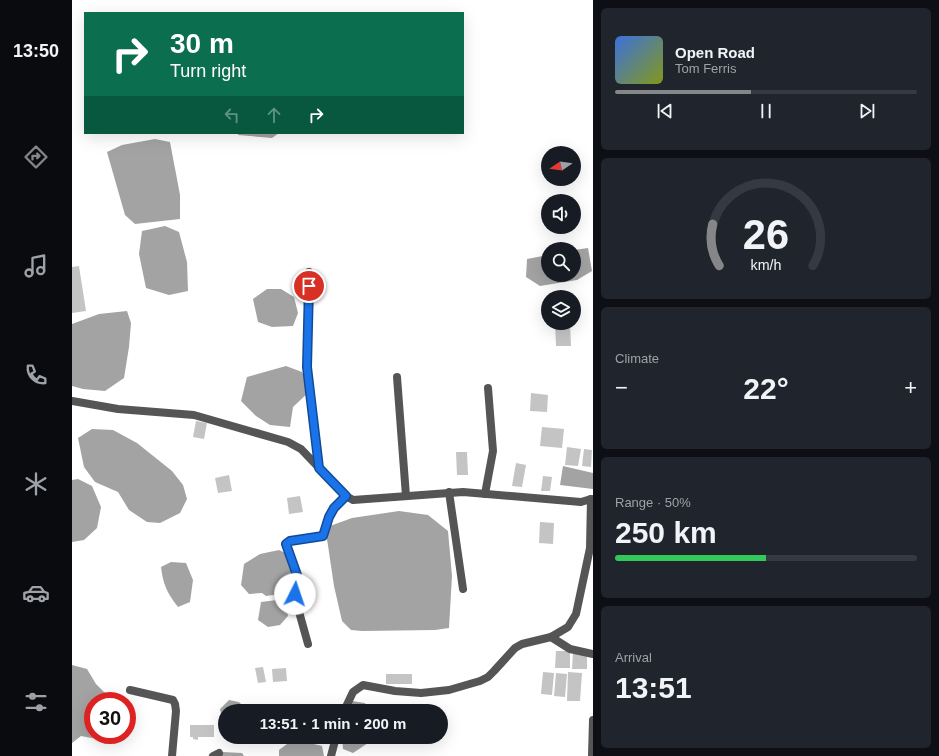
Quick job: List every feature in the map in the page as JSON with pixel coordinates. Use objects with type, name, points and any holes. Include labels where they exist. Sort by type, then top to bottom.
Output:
[{"type":"street","points":[[309,272],[307,367],[319,468]]},
{"type":"street","points":[[397,377],[406,496]]},
{"type":"street","points":[[485,494],[493,450],[488,388]]},
{"type":"street","points":[[72,401],[118,409],[194,414],[288,442],[301,449],[346,496],[353,500],[449,492],[581,502],[592,500],[591,549],[576,614],[568,627],[551,638],[522,644],[515,648],[499,667],[488,677],[480,681],[449,690],[435,692],[410,692],[363,685],[353,692],[347,704]]},
{"type":"street","points":[[449,492],[464,589]]},
{"type":"street","points":[[308,644],[296,601],[297,575],[286,544],[290,541],[323,536],[329,517],[334,508],[346,496]]},
{"type":"street","points":[[551,638],[570,649],[593,654]]},
{"type":"street","points":[[130,690],[173,700],[176,711],[172,756]]},
{"type":"street","points":[[592,756],[593,720]]},
{"type":"street","points":[[331,756],[334,744]]},
{"type":"shaded area","points":[[238,134],[278,134],[272,138]]},
{"type":"shaded area","points":[[155,139],[170,142],[180,195],[180,219],[135,224],[125,215],[107,152],[122,145]]},
{"type":"shaded area","points":[[165,226],[179,232],[187,262],[188,291],[169,295],[146,288],[139,254],[142,231]]},
{"type":"shaded area","points":[[588,248],[592,271],[581,278],[581,249]]},
{"type":"shaded area","points":[[541,256],[541,282],[565,282],[540,286],[526,277],[527,259]]},
{"type":"shaded area","points":[[267,289],[281,289],[294,297],[298,313],[293,326],[272,327],[258,322],[253,299]]},
{"type":"shaded area","points":[[127,311],[131,323],[124,378],[105,391],[83,389],[72,386],[72,324],[99,314]]},
{"type":"shaded area","points":[[286,366],[302,372],[310,391],[293,407],[290,427],[270,425],[256,416],[241,401],[247,377]]},
{"type":"shaded area","points":[[92,429],[113,430],[137,443],[172,471],[183,485],[187,499],[180,513],[160,523],[147,522],[129,510],[118,492],[95,482],[84,467],[78,438]]},
{"type":"shaded area","points":[[563,466],[593,473],[593,489],[560,485]]},
{"type":"shaded area","points":[[78,479],[92,486],[101,507],[97,528],[84,540],[72,542],[72,480]]},
{"type":"shaded area","points":[[399,511],[428,515],[448,531],[452,576],[449,628],[435,630],[351,630],[342,621],[334,586],[326,532],[330,526],[352,518]]},
{"type":"shaded area","points":[[279,550],[290,555],[297,576],[287,593],[266,596],[262,593],[249,594],[241,585],[244,564],[260,554]]},
{"type":"shaded area","points":[[171,562],[186,563],[193,580],[190,602],[178,607],[166,588],[161,567]]},
{"type":"shaded area","points":[[285,599],[288,616],[280,625],[268,627],[258,620],[261,602]]},
{"type":"shaded area","points":[[72,665],[87,669],[96,684],[104,692],[84,692],[84,737],[81,736],[72,743]]},
{"type":"shaded area","points":[[229,700],[239,702],[241,704],[225,704]]},
{"type":"shaded area","points":[[352,701],[366,704],[351,704]]},
{"type":"shaded area","points":[[287,744],[314,744],[322,746],[324,756],[279,756],[279,750]]},
{"type":"shaded area","points":[[343,744],[366,744],[353,753],[343,749]]},
{"type":"shaded area","points":[[223,752],[242,753],[244,756],[218,756]]},
{"type":"building","points":[[79,266],[86,311],[72,313],[72,267]]},
{"type":"building","points":[[555,330],[570,330],[571,346],[556,346]]},
{"type":"building","points":[[531,393],[548,395],[547,412],[530,411]]},
{"type":"building","points":[[196,421],[207,423],[204,439],[193,437]]},
{"type":"building","points":[[542,427],[564,429],[562,448],[540,446]]},
{"type":"building","points":[[567,447],[581,449],[578,466],[565,465]]},
{"type":"building","points":[[584,449],[592,450],[591,467],[582,466]]},
{"type":"building","points":[[456,452],[467,452],[468,475],[457,475]]},
{"type":"building","points":[[516,463],[526,465],[522,487],[512,486]]},
{"type":"building","points":[[229,475],[232,491],[218,493],[215,478]]},
{"type":"building","points":[[543,476],[552,477],[550,491],[541,491]]},
{"type":"building","points":[[300,496],[303,512],[289,514],[287,498]]},
{"type":"building","points":[[540,522],[554,523],[553,544],[539,543]]},
{"type":"building","points":[[556,651],[570,651],[570,668],[555,668]]},
{"type":"building","points":[[573,653],[587,654],[587,669],[572,669]]},
{"type":"building","points":[[263,667],[266,682],[258,683],[255,668]]},
{"type":"building","points":[[286,668],[287,681],[273,682],[272,669]]},
{"type":"building","points":[[543,672],[554,673],[552,695],[541,694]]},
{"type":"building","points":[[568,672],[582,673],[580,701],[567,701]]},
{"type":"building","points":[[556,673],[567,674],[565,697],[554,696]]},
{"type":"building","points":[[386,674],[412,674],[412,684],[386,684]]},
{"type":"building","points":[[190,725],[214,725],[214,737],[198,737],[198,740],[193,739],[193,737],[190,737]]},
{"type":"route","points":[[295,594],[297,575],[286,548],[286,544],[290,541],[323,536],[329,517],[334,508],[346,496],[319,468],[307,367],[309,286]]}]
